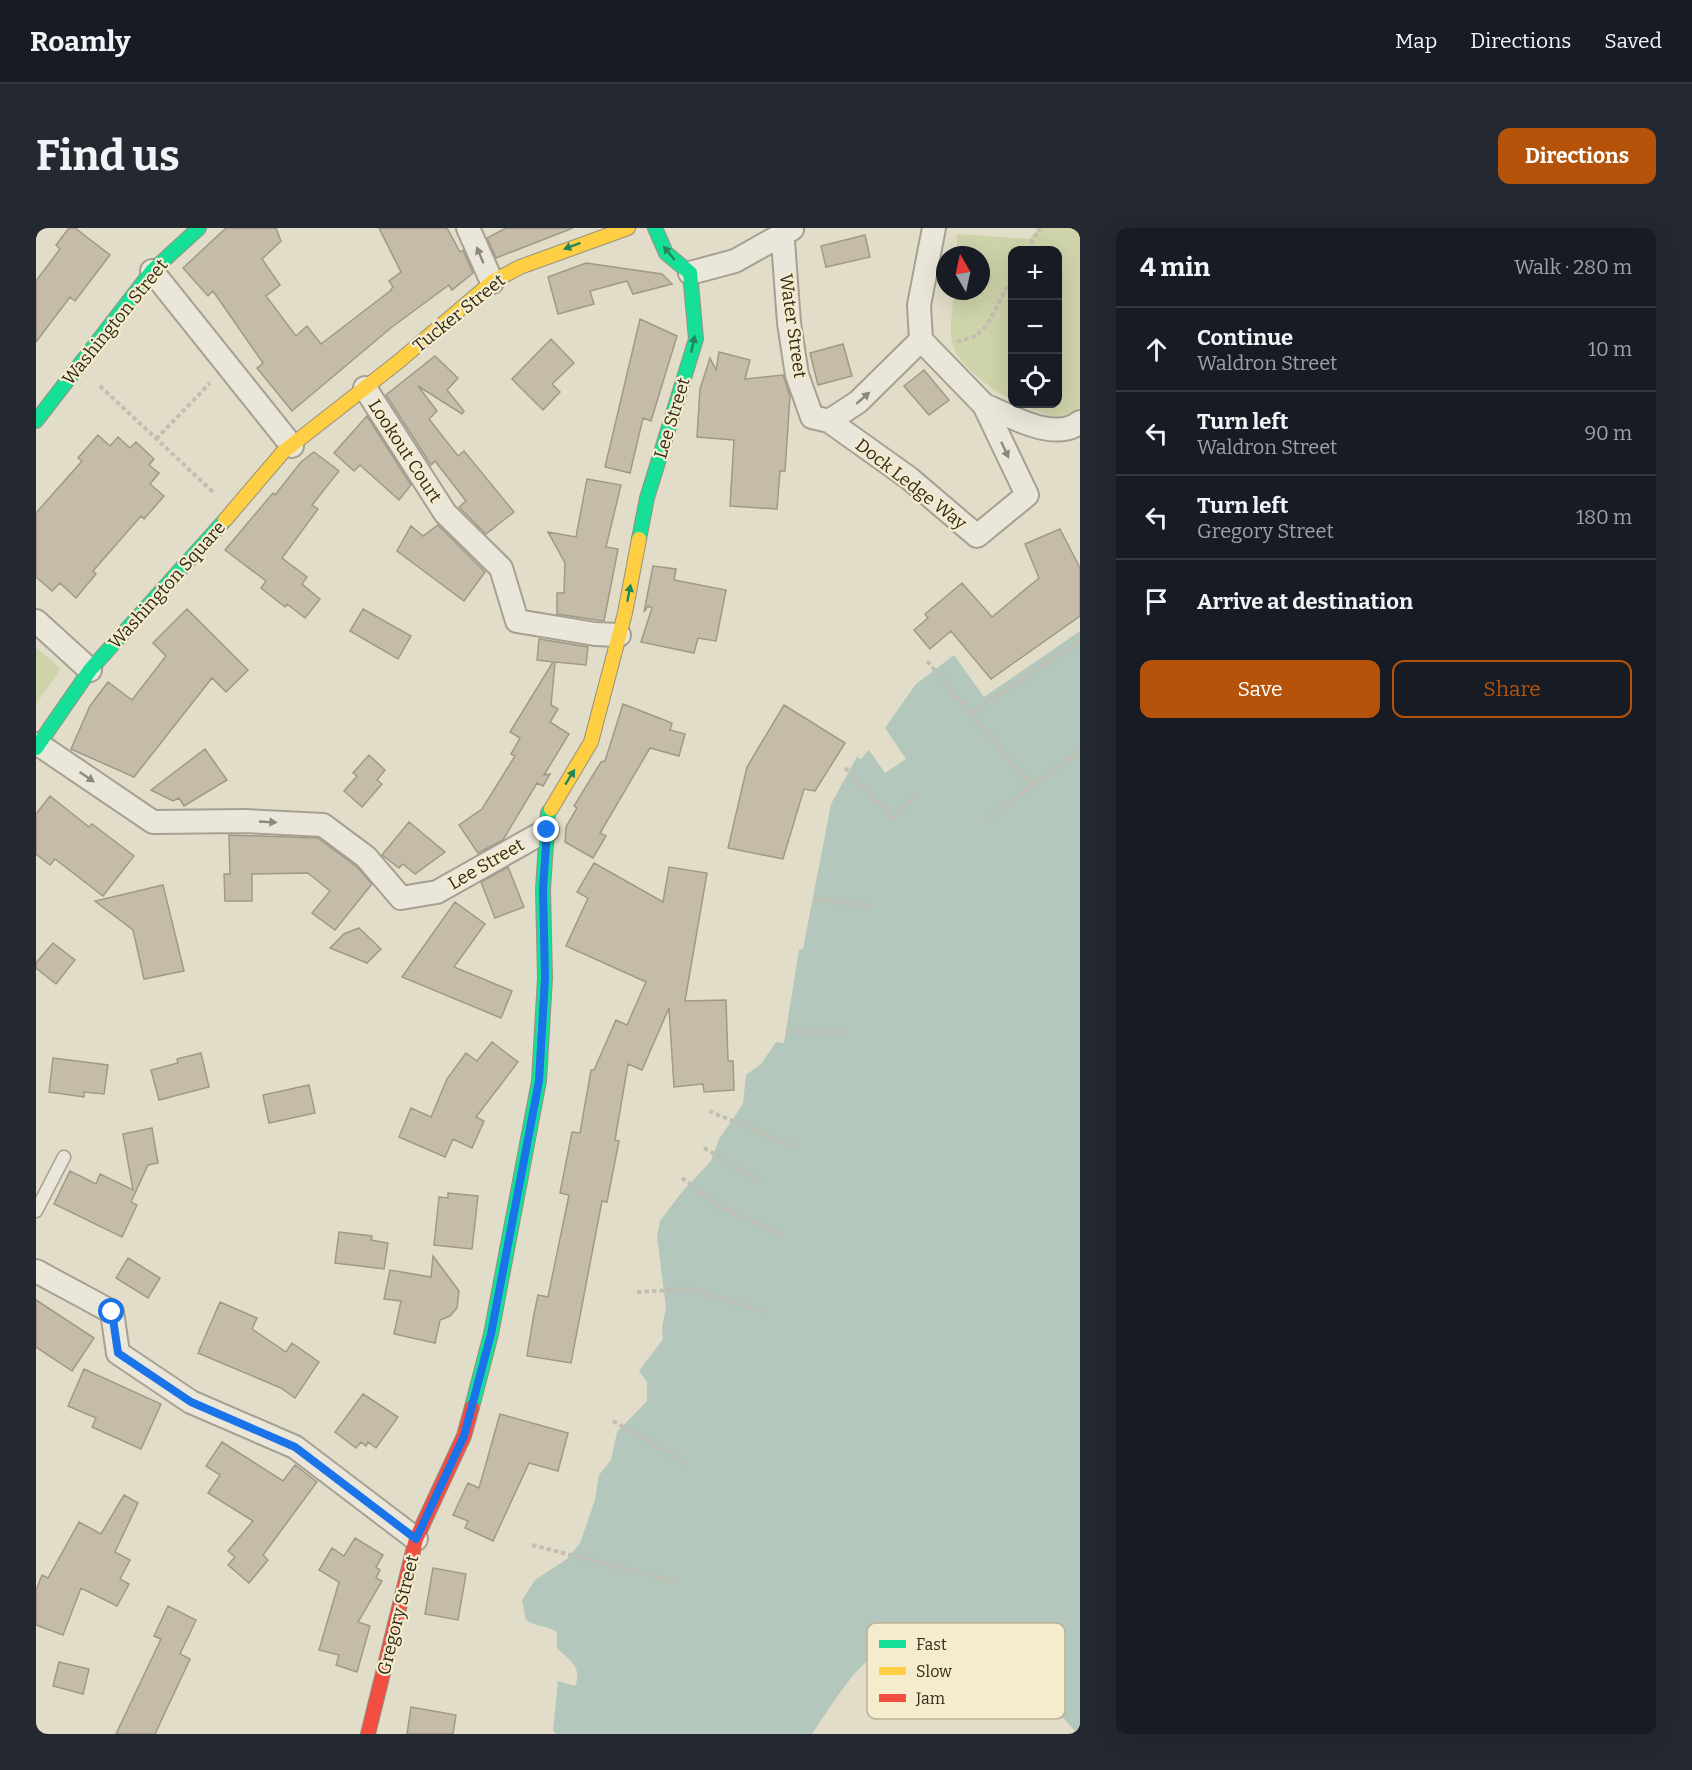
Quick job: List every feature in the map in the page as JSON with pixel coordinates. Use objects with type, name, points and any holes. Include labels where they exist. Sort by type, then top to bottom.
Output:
[{"type":"street","name":"Washington Street","points":[[36,421],[152,271],[199,228]]},
{"type":"street","points":[[468,228],[492,282]]},
{"type":"street","name":"Tucker Street","points":[[365,388],[492,282],[520,267],[628,228]]},
{"type":"street","points":[[655,228],[666,253],[690,273],[735,261],[786,230]]},
{"type":"street","points":[[934,228],[919,305],[926,345],[984,405],[1048,429],[1066,428],[1080,422]]},
{"type":"street","name":"Water Street","points":[[786,230],[789,323],[796,375],[820,419]]},
{"type":"street","points":[[152,271],[292,446]]},
{"type":"street","name":"Lee Street","points":[[37,746],[153,822],[244,821],[323,825],[366,857],[401,898],[437,892],[547,830],[548,813],[591,742],[619,635],[647,498],[696,339],[690,273]]},
{"type":"street","points":[[820,419],[858,402],[926,345]]},
{"type":"street","name":"Lookout Court","points":[[365,388],[445,513],[501,568],[517,621],[596,634],[619,635]]},
{"type":"street","name":"Washington Square","points":[[37,746],[90,670],[283,452],[365,388]]},
{"type":"street","name":"Dock Ledge Way","points":[[820,419],[909,478],[976,536],[1027,495],[984,405]]},
{"type":"street","points":[[36,621],[90,670]]},
{"type":"street","name":"Gregory Street","points":[[368,1734],[416,1539],[464,1436],[491,1334],[539,1081],[545,978],[543,889],[547,830]]},
{"type":"street","points":[[36,1271],[112,1312],[118,1353],[191,1402],[295,1447],[416,1539]]},
{"type":"lane","points":[[36,1211],[64,1157]]},
{"type":"path","points":[[1029,246],[1040,228]]},
{"type":"path","points":[[926,345],[976,336],[987,325],[1008,286]]},
{"type":"path","points":[[78,365],[233,511]]},
{"type":"path","points":[[156,439],[209,384],[230,368]]},
{"type":"path","points":[[971,713],[1080,640]]},
{"type":"path","points":[[927,661],[1032,786]]},
{"type":"path","points":[[988,818],[1080,751]]},
{"type":"path","points":[[845,768],[893,818],[918,793]]},
{"type":"path","points":[[813,899],[871,906]]},
{"type":"path","points":[[786,1031],[843,1032]]},
{"type":"path","points":[[709,1111],[793,1146]]},
{"type":"path","points":[[704,1148],[760,1181]]},
{"type":"path","points":[[682,1178],[718,1206],[783,1236]]},
{"type":"path","points":[[637,1292],[690,1289],[765,1312]]},
{"type":"path","points":[[613,1420],[686,1463]]},
{"type":"path","points":[[532,1545],[676,1582]]},
{"type":"green space","points":[[1038,228],[1080,228],[1080,437],[1063,420],[1030,408],[1062,408],[1062,246],[1008,246],[1008,398],[968,369],[955,352],[952,343],[953,300],[990,300],[990,246],[956,246],[957,234],[1030,239]]},
{"type":"green space","points":[[36,647],[61,669],[36,704]]},
{"type":"shaded area","points":[[1080,631],[1080,1734],[1077,1734],[1064,1719],[1065,1623],[867,1623],[867,1662],[839,1694],[812,1734],[556,1734],[553,1730],[558,1681],[575,1686],[576,1669],[574,1664],[557,1648],[557,1632],[526,1620],[522,1600],[535,1580],[567,1559],[580,1543],[595,1500],[599,1475],[611,1460],[617,1432],[647,1401],[647,1382],[639,1371],[663,1339],[662,1328],[666,1307],[657,1237],[660,1221],[682,1192],[711,1161],[719,1139],[743,1104],[746,1075],[761,1064],[776,1042],[784,1043],[799,950],[803,949],[831,804],[857,757],[861,759],[869,750],[885,773],[906,759],[885,728],[916,684],[954,655],[984,697]]},
{"type":"building","points":[[69,228],[75,228],[110,255],[75,301],[70,297],[36,342],[36,281],[60,249],[56,245]]},
{"type":"building","points":[[226,228],[276,228],[281,241],[262,259],[280,285],[266,296],[296,336],[307,326],[321,344],[390,291],[393,287],[389,281],[401,272],[379,228],[447,228],[460,252],[463,250],[473,273],[452,290],[449,285],[392,327],[292,411],[257,368],[263,363],[213,291],[208,296],[183,268]]},
{"type":"building","points":[[506,228],[573,228],[496,258],[487,238]]},
{"type":"building","points":[[865,235],[870,257],[826,267],[821,246]]},
{"type":"building","points":[[586,263],[662,274],[672,284],[633,294],[627,281],[590,291],[594,304],[558,314],[548,277]]},
{"type":"building","points":[[640,319],[677,336],[651,421],[643,418],[630,473],[605,467]]},
{"type":"building","points":[[551,339],[574,363],[552,384],[560,392],[543,410],[512,379]]},
{"type":"building","points":[[843,344],[852,376],[818,385],[810,353]]},
{"type":"building","points":[[719,352],[750,360],[745,379],[783,375],[790,396],[785,471],[780,471],[777,509],[730,506],[734,440],[697,437],[700,389],[710,358],[716,370]]},
{"type":"building","points":[[435,356],[458,378],[447,390],[464,411],[462,414],[418,386],[437,411],[429,419],[458,456],[464,451],[514,512],[486,534],[459,507],[466,501],[435,461],[431,465],[386,395]]},
{"type":"building","points":[[924,370],[949,400],[929,415],[904,386]]},
{"type":"building","points":[[367,416],[411,485],[399,500],[360,465],[354,471],[334,453]]},
{"type":"building","points":[[98,435],[110,446],[118,437],[130,448],[136,442],[154,459],[149,465],[159,473],[150,484],[164,496],[144,519],[141,516],[93,571],[96,574],[76,598],[60,583],[52,591],[36,577],[36,513],[82,461],[78,458]]},
{"type":"building","points":[[314,452],[339,471],[312,505],[318,509],[282,558],[307,577],[302,584],[320,599],[305,618],[287,604],[285,607],[261,588],[266,581],[225,550],[273,493],[275,495],[301,462]]},
{"type":"building","points":[[587,479],[621,485],[606,547],[618,549],[604,621],[557,614],[557,593],[564,593],[565,563],[548,532],[576,537]]},
{"type":"building","points":[[438,525],[485,572],[464,601],[397,551],[411,526],[423,536]]},
{"type":"building","points":[[1060,529],[1080,568],[1080,616],[991,679],[951,631],[930,649],[914,630],[928,618],[925,614],[962,583],[992,617],[1039,578],[1025,544]]},
{"type":"building","points":[[653,566],[676,569],[674,580],[726,590],[716,641],[698,638],[694,653],[641,642],[652,608],[648,606],[644,612]]},
{"type":"building","points":[[187,609],[248,670],[226,692],[212,678],[134,777],[71,749],[90,706],[108,682],[132,700],[166,656],[153,643]]},
{"type":"building","points":[[363,609],[411,636],[398,659],[350,631]]},
{"type":"building","points":[[539,639],[588,647],[586,665],[555,662],[551,705],[558,709],[550,722],[569,734],[544,775],[550,774],[543,786],[537,783],[503,840],[478,853],[459,825],[482,809],[515,756],[511,754],[520,738],[510,732],[553,662],[537,660]]},
{"type":"building","points":[[623,704],[672,723],[670,730],[685,734],[679,756],[650,748],[600,833],[606,836],[593,858],[565,842],[566,827],[577,808],[574,806],[601,762],[605,761]]},
{"type":"building","points":[[784,705],[845,743],[815,791],[804,789],[783,859],[728,848],[747,767]]},
{"type":"building","points":[[205,749],[227,780],[184,806],[179,798],[173,801],[151,790]]},
{"type":"building","points":[[369,755],[385,770],[377,780],[382,784],[362,807],[344,791],[357,776],[353,773]]},
{"type":"building","points":[[50,796],[89,827],[92,824],[134,856],[103,896],[55,859],[50,865],[36,854],[36,814]]},
{"type":"building","points":[[409,822],[445,852],[415,874],[403,864],[399,868],[382,855]]},
{"type":"building","points":[[229,835],[318,838],[357,867],[372,884],[335,930],[312,913],[330,891],[308,873],[252,874],[252,901],[225,901],[224,874],[230,874]]},
{"type":"building","points":[[594,863],[663,902],[669,867],[707,873],[685,1001],[726,1000],[728,1061],[733,1061],[734,1090],[704,1092],[703,1084],[674,1087],[669,1008],[642,1070],[628,1064],[615,1140],[619,1141],[607,1202],[602,1201],[571,1363],[527,1356],[534,1314],[538,1295],[548,1297],[569,1195],[560,1193],[572,1132],[580,1133],[591,1070],[594,1070],[616,1020],[627,1025],[646,982],[566,946],[588,898],[577,892]]},
{"type":"building","points":[[508,867],[524,907],[495,918],[481,882]]},
{"type":"building","points":[[163,885],[184,971],[144,979],[133,930],[95,901]]},
{"type":"building","points":[[455,902],[485,924],[454,967],[512,991],[501,1018],[402,977]]},
{"type":"building","points":[[359,928],[381,949],[367,963],[330,948],[344,934]]},
{"type":"building","points":[[53,943],[75,960],[56,984],[36,968],[36,963]]},
{"type":"building","points":[[492,1042],[518,1062],[476,1117],[484,1121],[472,1148],[453,1139],[445,1157],[399,1137],[411,1108],[431,1117],[447,1079],[466,1053],[477,1061]]},
{"type":"building","points":[[201,1053],[209,1087],[159,1100],[151,1070],[178,1063],[177,1059]]},
{"type":"building","points":[[53,1058],[108,1065],[104,1094],[84,1092],[84,1097],[49,1092]]},
{"type":"building","points":[[309,1085],[315,1113],[269,1123],[263,1095]]},
{"type":"building","points":[[152,1128],[158,1163],[148,1165],[131,1202],[137,1205],[122,1237],[54,1204],[70,1171],[96,1184],[100,1174],[133,1190],[123,1134]]},
{"type":"building","points":[[448,1193],[478,1196],[472,1249],[434,1245],[439,1197],[448,1198]]},
{"type":"building","points":[[339,1232],[372,1236],[371,1240],[388,1243],[384,1269],[335,1263]]},
{"type":"building","points":[[433,1256],[459,1291],[457,1308],[450,1316],[440,1320],[435,1343],[394,1334],[401,1301],[384,1299],[390,1270],[431,1277]]},
{"type":"building","points":[[128,1258],[160,1278],[148,1298],[116,1278]]},
{"type":"building","points":[[36,1300],[94,1338],[72,1371],[36,1347]]},
{"type":"building","points":[[220,1302],[257,1318],[252,1329],[286,1352],[292,1343],[319,1362],[295,1398],[281,1388],[198,1353]]},
{"type":"building","points":[[84,1369],[161,1404],[141,1449],[92,1427],[96,1418],[68,1406]]},
{"type":"building","points":[[363,1394],[398,1417],[376,1448],[368,1442],[366,1446],[361,1442],[356,1448],[335,1432]]},
{"type":"building","points":[[500,1414],[568,1433],[558,1471],[529,1463],[493,1541],[465,1528],[468,1521],[453,1515],[468,1483],[479,1488]]},
{"type":"building","points":[[222,1442],[283,1481],[295,1465],[317,1482],[263,1555],[268,1560],[249,1583],[228,1565],[235,1557],[228,1551],[253,1521],[208,1493],[220,1475],[206,1466]]},
{"type":"building","points":[[124,1495],[138,1503],[115,1552],[130,1560],[120,1579],[129,1584],[117,1606],[81,1588],[63,1635],[36,1625],[36,1590],[42,1575],[48,1578],[79,1522],[101,1534]]},
{"type":"building","points":[[355,1538],[383,1555],[376,1567],[380,1570],[376,1578],[382,1581],[358,1622],[370,1626],[357,1672],[336,1665],[339,1655],[319,1650],[339,1582],[319,1570],[332,1548],[344,1556]]},
{"type":"building","points":[[433,1568],[466,1574],[458,1620],[425,1614]]},
{"type":"building","points":[[168,1606],[196,1620],[180,1654],[190,1659],[155,1734],[116,1734],[161,1639],[154,1636]]},
{"type":"building","points":[[59,1662],[89,1669],[83,1694],[53,1686]]},
{"type":"building","points":[[411,1707],[456,1715],[453,1734],[407,1734]]},
{"type":"traffic: fast","points":[[36,421],[152,271],[199,228]]},
{"type":"traffic: fast","points":[[639,539],[647,498],[696,339],[690,273],[666,253],[655,228]]},
{"type":"traffic: fast","points":[[36,748],[90,670],[225,520]]},
{"type":"traffic: fast","points":[[472,1407],[491,1334],[539,1081],[545,978],[543,889],[548,813],[551,809]]},
{"type":"traffic: slow","points":[[225,520],[283,452],[398,362],[492,282],[520,267],[628,228]]},
{"type":"traffic: slow","points":[[551,809],[591,742],[625,613],[639,539]]},
{"type":"traffic: jam","points":[[368,1734],[416,1539],[464,1436],[472,1407]]},
{"type":"route","points":[[112,1312],[118,1353],[191,1402],[295,1447],[416,1539],[464,1436],[491,1334],[539,1081],[545,978],[543,889],[547,830]]}]
